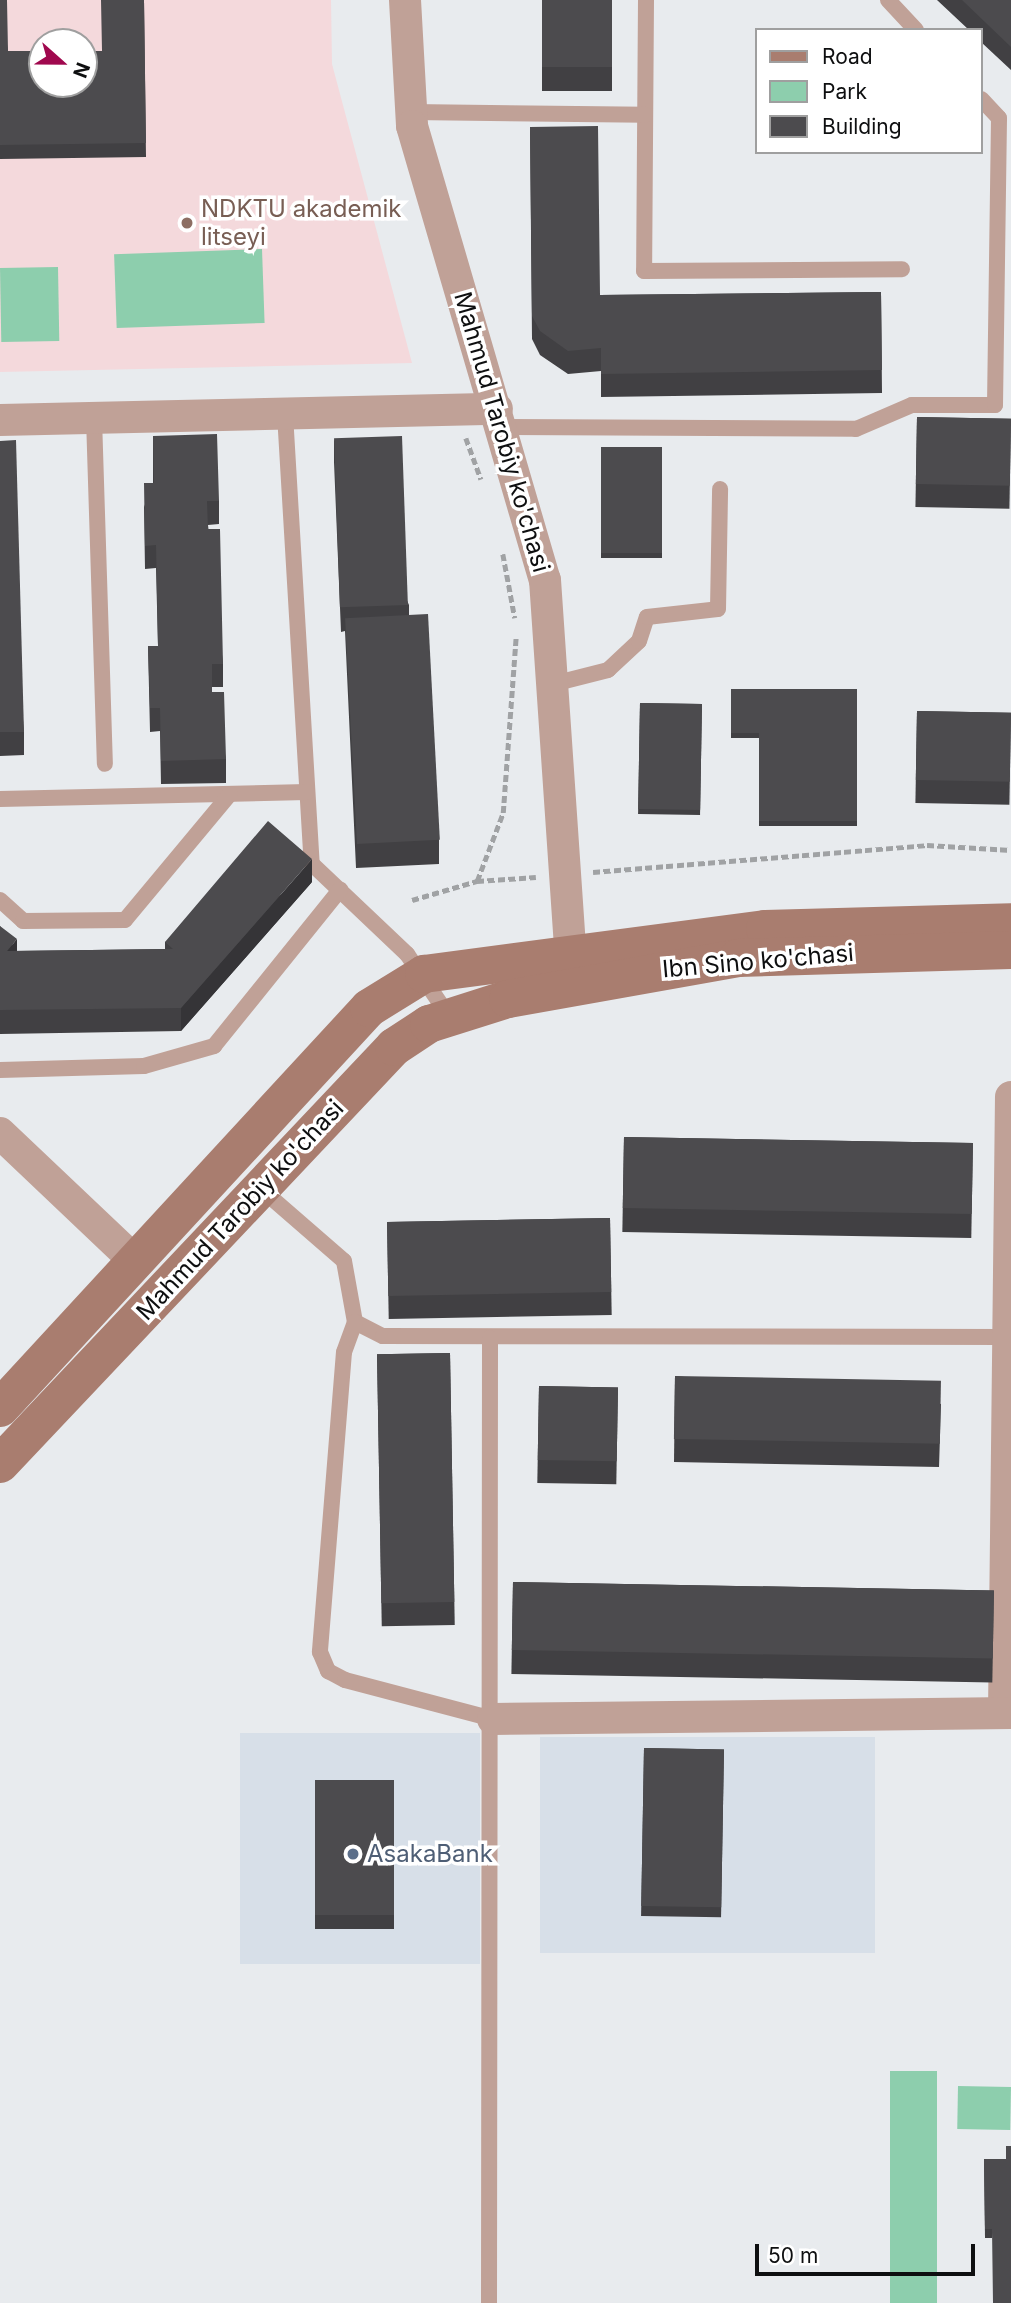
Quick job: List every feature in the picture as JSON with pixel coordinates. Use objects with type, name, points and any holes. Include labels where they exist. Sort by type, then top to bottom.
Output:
[{"type":"main road","name":"Mahmud Tarobiy ko'chasi","points":[[0,1408],[369,1007],[425,974],[570,970],[765,929],[1011,922]]},
{"type":"main road","name":"Ibn Sino ko'chasi","points":[[508,999],[570,970],[738,958],[1011,950]]},
{"type":"main road","name":"Mahmud Tarobiy ko'chasi","points":[[0,1464],[394,1047],[450,1018],[508,999]]},
{"type":"street","name":"Mahmud Tarobiy ko'chasi","points":[[405,0],[411,112],[545,580],[570,970]]},
{"type":"street","points":[[0,420],[455,410],[500,418]]},
{"type":"street","points":[[494,1719],[1007,1713],[1004,1338],[1011,1097]]},
{"type":"street","name":"Mahmud Tarobiy ko'chasi","points":[[0,1133],[136,1262]]},
{"type":"lane","points":[[646,0],[645,271],[902,269]]},
{"type":"lane","points":[[888,0],[914,28]]},
{"type":"lane","points":[[500,418],[856,429],[912,405],[995,405],[999,118],[983,101]]},
{"type":"lane","points":[[411,112],[645,115]]},
{"type":"lane","points":[[285,414],[312,864],[425,974],[450,1018]]},
{"type":"lane","points":[[94,418],[105,764]]},
{"type":"lane","points":[[553,684],[608,670],[639,641],[647,617],[718,609],[720,489]]},
{"type":"lane","points":[[0,799],[307,792]]},
{"type":"lane","points":[[0,900],[23,921],[125,920],[230,794]]},
{"type":"lane","points":[[0,1070],[144,1066],[214,1046],[340,890]]},
{"type":"lane","points":[[260,1188],[344,1261],[355,1322],[344,1352],[320,1652],[328,1671],[345,1680],[494,1719]]},
{"type":"lane","points":[[355,1322],[383,1336],[1004,1338]]},
{"type":"lane","points":[[489,2303],[494,1719],[490,1338]]},
{"type":"path","points":[[455,410],[484,485]]},
{"type":"path","points":[[477,881],[503,813],[517,629],[502,550]]},
{"type":"path","points":[[412,900],[477,881],[927,845],[1011,850]]},
{"type":"shaded area","name":"NDKTU akademik litseyi","points":[[0,0],[331,0],[332,64],[412,363],[0,372]]},
{"type":"shaded area","points":[[240,1733],[480,1733],[480,1964],[240,1964]]},
{"type":"shaded area","points":[[540,1737],[875,1737],[875,1953],[540,1953]]},
{"type":"green space","points":[[262,249],[265,323],[117,328],[114,254]]},
{"type":"green space","points":[[58,267],[59,341],[1,342],[0,268]]},
{"type":"green space","points":[[890,2071],[937,2071],[937,2303],[890,2303]]},
{"type":"green space","points":[[958,2086],[1011,2087],[1010,2130],[957,2129]]},
{"type":"building","points":[[0,0],[7,0],[8,51],[28,51],[28,98],[98,98],[98,51],[102,51],[101,0],[144,0],[146,143],[0,145]]},
{"type":"building","points":[[542,0],[612,0],[612,67],[542,67]]},
{"type":"building","points":[[962,0],[1011,0],[1011,47]]},
{"type":"building","points":[[598,126],[600,295],[881,292],[882,370],[601,374],[601,348],[568,351],[540,331],[532,316],[530,127]]},
{"type":"building","points":[[917,417],[1011,419],[1010,486],[916,484]]},
{"type":"building","points":[[217,434],[219,501],[207,501],[208,529],[220,529],[223,664],[212,664],[212,692],[224,692],[226,759],[161,761],[160,708],[150,708],[148,646],[158,646],[156,545],[145,546],[144,483],[154,483],[153,436]]},
{"type":"building","points":[[402,436],[408,605],[340,607],[334,438]]},
{"type":"building","points":[[16,440],[24,732],[0,732],[0,441]]},
{"type":"building","points":[[601,447],[662,447],[662,553],[601,553]]},
{"type":"building","points":[[428,614],[440,840],[357,844],[345,618]]},
{"type":"building","points":[[731,689],[857,689],[857,821],[759,821],[759,733],[731,733]]},
{"type":"building","points":[[640,703],[702,704],[700,810],[638,809]]},
{"type":"building","points":[[917,711],[1011,713],[1010,782],[916,780]]},
{"type":"building","points":[[268,821],[312,859],[181,1008],[0,1010],[0,926],[17,939],[7,951],[173,949],[165,942]]},
{"type":"building","points":[[624,1137],[973,1143],[972,1214],[623,1208]]},
{"type":"building","points":[[610,1218],[611,1292],[388,1296],[387,1222]]},
{"type":"building","points":[[450,1353],[454,1602],[381,1603],[377,1354]]},
{"type":"building","points":[[675,1376],[941,1381],[940,1444],[674,1439]]},
{"type":"building","points":[[539,1386],[618,1387],[617,1461],[538,1460]]},
{"type":"building","points":[[513,1582],[994,1590],[993,1658],[512,1650]]},
{"type":"building","points":[[644,1748],[724,1749],[721,1907],[641,1906]]},
{"type":"building","points":[[315,1780],[394,1780],[394,1915],[315,1915]]},
{"type":"building","points":[[1006,2146],[1011,2146],[1011,2303],[993,2303],[992,2229],[985,2229],[984,2159],[1006,2159]]},
{"type":"place","name":"NDKTU akademik litseyi","points":[[187,223]]},
{"type":"place","name":"AsakaBank","points":[[353,1854]]}]
